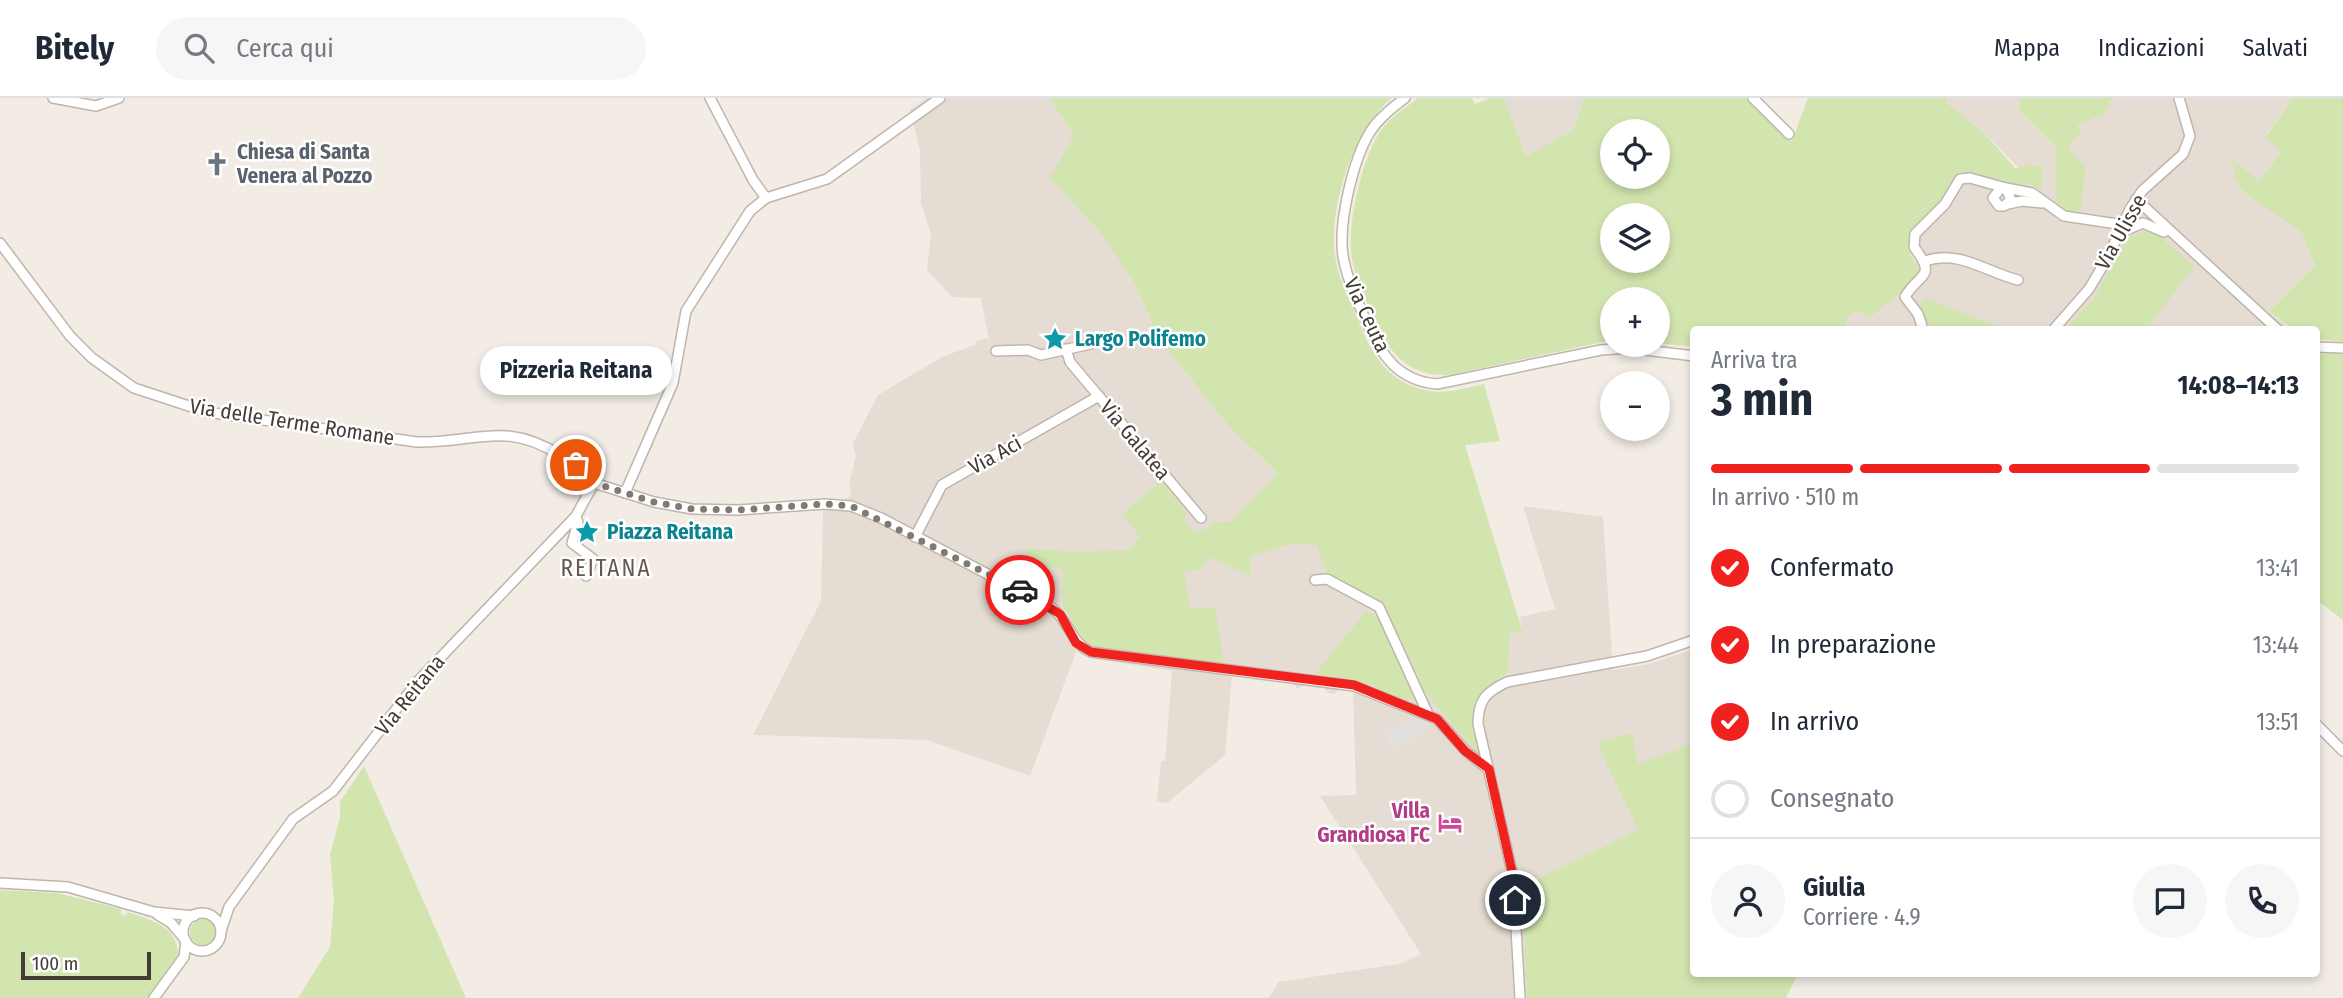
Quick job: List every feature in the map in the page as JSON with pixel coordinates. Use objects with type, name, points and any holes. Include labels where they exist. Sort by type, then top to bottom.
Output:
[{"type":"street","points":[[52,98],[96,106],[120,98]]},
{"type":"street","points":[[710,98],[753,180],[766,198]]},
{"type":"street","points":[[625,493],[673,383],[686,311],[750,211],[766,198],[827,178],[940,98]]},
{"type":"street","name":"Via Ceuta","points":[[1405,98],[1379,120],[1365,142],[1342,228],[1342,253],[1350,283],[1377,346],[1394,367],[1416,381],[1437,384],[1601,350],[1629,348],[1690,356]]},
{"type":"street","points":[[1753,98],[1789,134]]},
{"type":"street","name":"Via Ulisse","points":[[2057,326],[2089,289],[2126,226],[2130,209],[2136,199],[2152,180],[2183,153],[2187,144],[2188,122],[2179,98]]},
{"type":"street","points":[[1922,326],[1918,314],[1905,297],[1924,276],[1925,261],[1914,247],[1915,234],[1945,204],[1960,179],[1965,177],[2003,188],[2024,190],[2064,216],[2126,226],[2150,224]]},
{"type":"street","points":[[1976,181],[1999,206],[2022,201],[2043,204]]},
{"type":"street","points":[[1993,198],[1994,194],[2003,188]]},
{"type":"street","points":[[2003,188],[2011,196],[2008,204]]},
{"type":"street","points":[[2136,199],[2180,243],[2274,326]]},
{"type":"street","points":[[2130,209],[2135,219],[2150,224],[2180,243]]},
{"type":"street","name":"Via delle Terme Romane","points":[[0,243],[70,336],[114,375],[155,397],[207,412],[417,442],[448,442],[497,435],[522,436],[565,458],[594,483]]},
{"type":"street","points":[[1925,261],[1942,257],[1977,263],[2018,280]]},
{"type":"street","points":[[996,351],[1028,351],[1041,355],[1095,343]]},
{"type":"street","points":[[2320,347],[2343,348]]},
{"type":"street","name":"Via Galatea","points":[[1066,349],[1070,362],[1200,518]]},
{"type":"street","name":"Via Aci","points":[[915,537],[942,485],[1099,396]]},
{"type":"street","points":[[594,483],[672,506],[711,510],[843,505],[881,518],[1052,608],[1060,614],[1076,643],[1091,652],[1354,685],[1428,714],[1489,769]]},
{"type":"street","name":"Via Reitana","points":[[221,931],[229,907],[293,819],[333,791],[418,681],[576,516],[594,483]]},
{"type":"street","points":[[576,516],[578,523],[572,543],[593,559],[586,576]]},
{"type":"street","points":[[1315,580],[1327,579],[1379,607],[1428,714]]},
{"type":"street","points":[[1520,998],[1513,876],[1478,712],[1480,703],[1490,691],[1525,678],[1647,656],[1690,641]]},
{"type":"street","points":[[2320,728],[2343,751]]},
{"type":"street","points":[[0,883],[68,887],[154,912],[214,917],[221,931],[219,942],[178,966]]},
{"type":"street","points":[[155,998],[186,951],[185,925],[199,915],[229,907]]},
{"type":"street","points":[[154,912],[170,923],[194,949],[205,951]]},
{"type":"shaded area","points":[[927,98],[1049,98],[1074,135],[1099,231],[1135,284],[1159,339],[1230,428],[1278,473],[1369,594],[1383,604],[1416,678],[1478,754],[1473,725],[1474,702],[1486,687],[1508,672],[1510,632],[1523,632],[1519,617],[1555,609],[1523,506],[1603,517],[1613,670],[1649,664],[1690,650],[1690,745],[1638,765],[1638,830],[1536,880],[1522,899],[1527,998],[1269,998],[1278,982],[1399,964],[1421,954],[1320,796],[1356,795],[1353,690],[1340,689],[1334,694],[1328,693],[1323,686],[1304,685],[1297,689],[1294,682],[1232,675],[1225,755],[1167,803],[1157,801],[1161,761],[1165,761],[1172,671],[1091,658],[1076,652],[1030,776],[927,740],[753,735],[821,601],[823,511],[820,500],[844,500],[851,495],[849,484],[856,456],[853,444],[878,395],[942,357],[977,344],[976,341],[986,338],[989,341],[981,298],[952,297],[927,270],[931,233],[921,204],[920,151],[910,110]]},
{"type":"shaded area","points":[[1504,98],[1584,98],[1573,130],[1526,158]]},
{"type":"shaded area","points":[[1948,98],[2021,98],[2018,109],[2056,147],[2056,202],[2081,208],[2086,167],[2068,148],[2082,133],[2077,126],[2104,114],[2113,98],[2293,98],[2265,136],[2283,152],[2259,180],[2233,161],[2244,193],[2301,232],[2315,265],[2269,311],[2286,326],[1991,326],[1917,306],[1927,326],[1847,326],[1846,319],[1857,311],[1870,317],[1884,302],[1897,297],[1912,284],[1916,260],[1907,247],[1909,236],[1914,227],[1938,205],[1960,171],[1995,183],[2026,183],[2041,190],[1983,132],[1946,102]]},
{"type":"shaded area","points":[[1410,715],[1430,725],[1427,731],[1391,749],[1383,733],[1407,721]]},
{"type":"green space","points":[[1049,98],[1392,98],[1378,111],[1366,129],[1347,170],[1336,215],[1335,255],[1341,280],[1363,332],[1375,355],[1391,373],[1412,386],[1440,392],[1484,384],[1500,441],[1465,445],[1523,633],[1510,632],[1508,672],[1476,700],[1474,714],[1478,754],[1425,692],[1383,604],[1326,572],[1317,546],[1296,543],[1250,556],[1251,576],[1209,557],[1201,569],[1184,572],[1190,608],[1215,607],[1224,663],[1134,655],[1101,648],[1084,640],[1063,609],[1062,570],[1030,558],[1025,548],[1070,552],[1129,550],[1140,537],[1122,514],[1161,481],[1187,512],[1184,520],[1195,532],[1205,530],[1212,523],[1230,522],[1278,473],[1230,428],[1159,339],[1135,284],[1099,231],[1050,178],[1074,135]]},
{"type":"green space","points":[[1418,98],[1472,98],[1475,104],[1490,98],[1504,98],[1526,157],[1573,130],[1584,98],[1746,98],[1792,141],[1808,98],[1948,98],[1946,102],[1983,132],[2016,169],[2026,165],[2042,166],[2041,190],[2026,183],[1995,183],[1960,171],[1938,205],[1914,227],[1909,236],[1907,247],[1919,269],[1911,284],[1870,318],[1857,311],[1846,319],[1847,326],[1690,326],[1690,347],[1670,344],[1670,287],[1600,287],[1600,343],[1450,375],[1436,375],[1413,368],[1387,344],[1359,283],[1352,259],[1351,229],[1357,193],[1374,142],[1385,125]]},
{"type":"green space","points":[[2021,98],[2113,98],[2104,114],[2077,126],[2082,132],[2068,148],[2086,167],[2081,208],[2076,213],[2064,210],[2056,202],[2056,147],[2018,109]]},
{"type":"green space","points":[[2293,98],[2343,98],[2343,342],[2320,339],[2320,326],[2288,326],[2269,311],[2315,265],[2301,232],[2244,193],[2235,177],[2232,160],[2259,180],[2282,152],[2265,137]]},
{"type":"green space","points":[[2145,231],[2159,236],[2194,266],[2149,326],[2069,326],[2096,295],[2125,239]]},
{"type":"green space","points":[[1927,299],[1997,326],[1927,326],[1917,306]]},
{"type":"green space","points":[[2343,352],[2343,620],[2320,602],[2320,354]]},
{"type":"green space","points":[[1367,610],[1382,622],[1418,701],[1389,695],[1373,686],[1315,674]]},
{"type":"green space","points":[[1632,733],[1638,764],[1690,744],[1690,977],[1796,977],[1786,998],[1527,998],[1522,899],[1535,880],[1638,830],[1597,743]]},
{"type":"green space","points":[[364,766],[466,998],[298,998],[330,947],[334,900],[330,855],[340,817],[340,802]]},
{"type":"green space","points":[[0,890],[57,893],[121,909],[121,914],[125,916],[128,912],[163,926],[174,938],[179,957],[148,998],[0,998]]},
{"type":"green space","points":[[203,919],[212,923],[216,932],[212,941],[203,945],[194,941],[190,932],[194,923]]},
{"type":"way so far","points":[[576,465],[594,483],[654,502],[692,509],[738,510],[825,504],[851,506],[881,518],[1020,590]]},
{"type":"place","name":"Chiesa di Santa Venera al Pozzo","points":[[217,164]]},
{"type":"place","name":"Largo Polifemo","points":[[1055,339]]},
{"type":"place","name":"Pizzeria Reitana","points":[[576,465]]},
{"type":"place","name":"Piazza Reitana","points":[[587,532]]},
{"type":"place","name":"Villa Grandiosa FC","points":[[1450,823]]},
{"type":"district","name":"REITANA","points":[[606,568]]},
{"type":"route","points":[[1020,590],[1060,614],[1076,643],[1091,652],[1354,685],[1437,719],[1465,751],[1489,769],[1506,838],[1515,900]]}]
